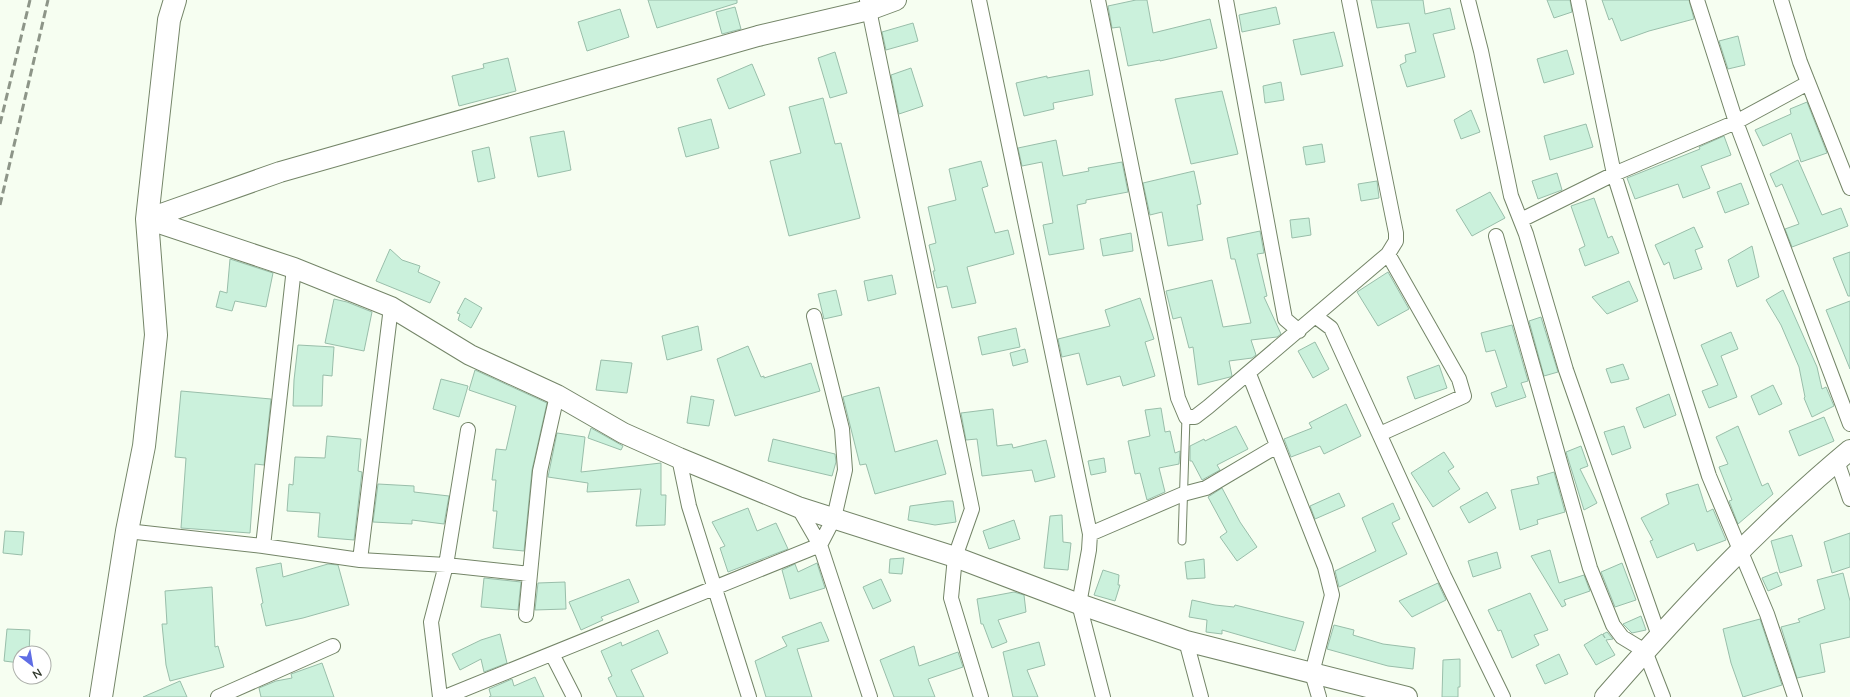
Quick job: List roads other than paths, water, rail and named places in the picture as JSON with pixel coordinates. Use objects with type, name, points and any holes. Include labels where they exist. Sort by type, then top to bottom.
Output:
[{"type":"main road","points":[[101,697],[127,531],[144,446],[156,335],[147,219],[169,20],[175,0]]},
{"type":"street","points":[[147,219],[288,170],[868,5],[896,0]]},
{"type":"street","points":[[979,0],[1090,534],[1089,550],[1079,604],[1103,697]]},
{"type":"street","points":[[1098,0],[1178,398],[1186,417],[1195,417],[1249,374],[1298,330],[1388,254],[1396,241],[1396,233],[1349,0]]},
{"type":"street","points":[[1226,0],[1285,319],[1298,330]]},
{"type":"street","points":[[1468,0],[1481,51],[1511,196],[1521,220],[1566,370],[1659,636]]},
{"type":"street","points":[[1578,0],[1614,174],[1709,476],[1767,614],[1795,697]]},
{"type":"street","points":[[1696,0],[1736,122],[1850,424]]},
{"type":"street","points":[[1781,0],[1808,82],[1850,188]]},
{"type":"street","points":[[868,5],[972,509],[955,557],[951,598],[981,697]]},
{"type":"street","points":[[1521,220],[1614,174],[1736,122],[1808,82]]},
{"type":"street","points":[[147,219],[294,268],[391,306],[470,355],[557,395],[623,433],[679,458],[798,507],[955,557],[1079,604],[1186,641],[1407,697]]},
{"type":"street","points":[[1496,236],[1596,582],[1613,625],[1622,637],[1645,651],[1663,697]]},
{"type":"street","points":[[1380,434],[1464,396],[1459,380],[1388,254]]},
{"type":"street","points":[[263,546],[294,268]]},
{"type":"street","points":[[360,560],[391,306]]},
{"type":"street","points":[[445,697],[820,545],[834,518],[846,470],[842,429],[814,316]]},
{"type":"street","points":[[1315,316],[1331,328],[1444,576],[1503,697]]},
{"type":"street","points":[[1249,374],[1325,567],[1332,595],[1312,673],[1319,697]]},
{"type":"street","points":[[526,615],[540,471],[557,395]]},
{"type":"street","points":[[440,697],[431,622],[446,565],[468,430]]},
{"type":"street","points":[[1090,534],[1183,494],[1206,488],[1277,446]]},
{"type":"street","points":[[1605,697],[1645,651],[1740,552],[1810,484],[1844,456]]},
{"type":"street","points":[[1844,456],[1850,499]]},
{"type":"street","points":[[679,458],[689,506],[716,587],[749,697]]},
{"type":"street","points":[[798,507],[820,545],[870,697]]},
{"type":"street","points":[[127,531],[263,546],[360,560],[446,565],[530,574]]},
{"type":"street","points":[[1186,641],[1201,697]]},
{"type":"street","points":[[218,697],[333,646]]},
{"type":"street","points":[[552,654],[574,697]]},
{"type":"lane","points":[[1182,541],[1186,417]]},
{"type":"railway","points":[[0,124],[30,0]]},
{"type":"railway","points":[[0,205],[48,0]]}]
